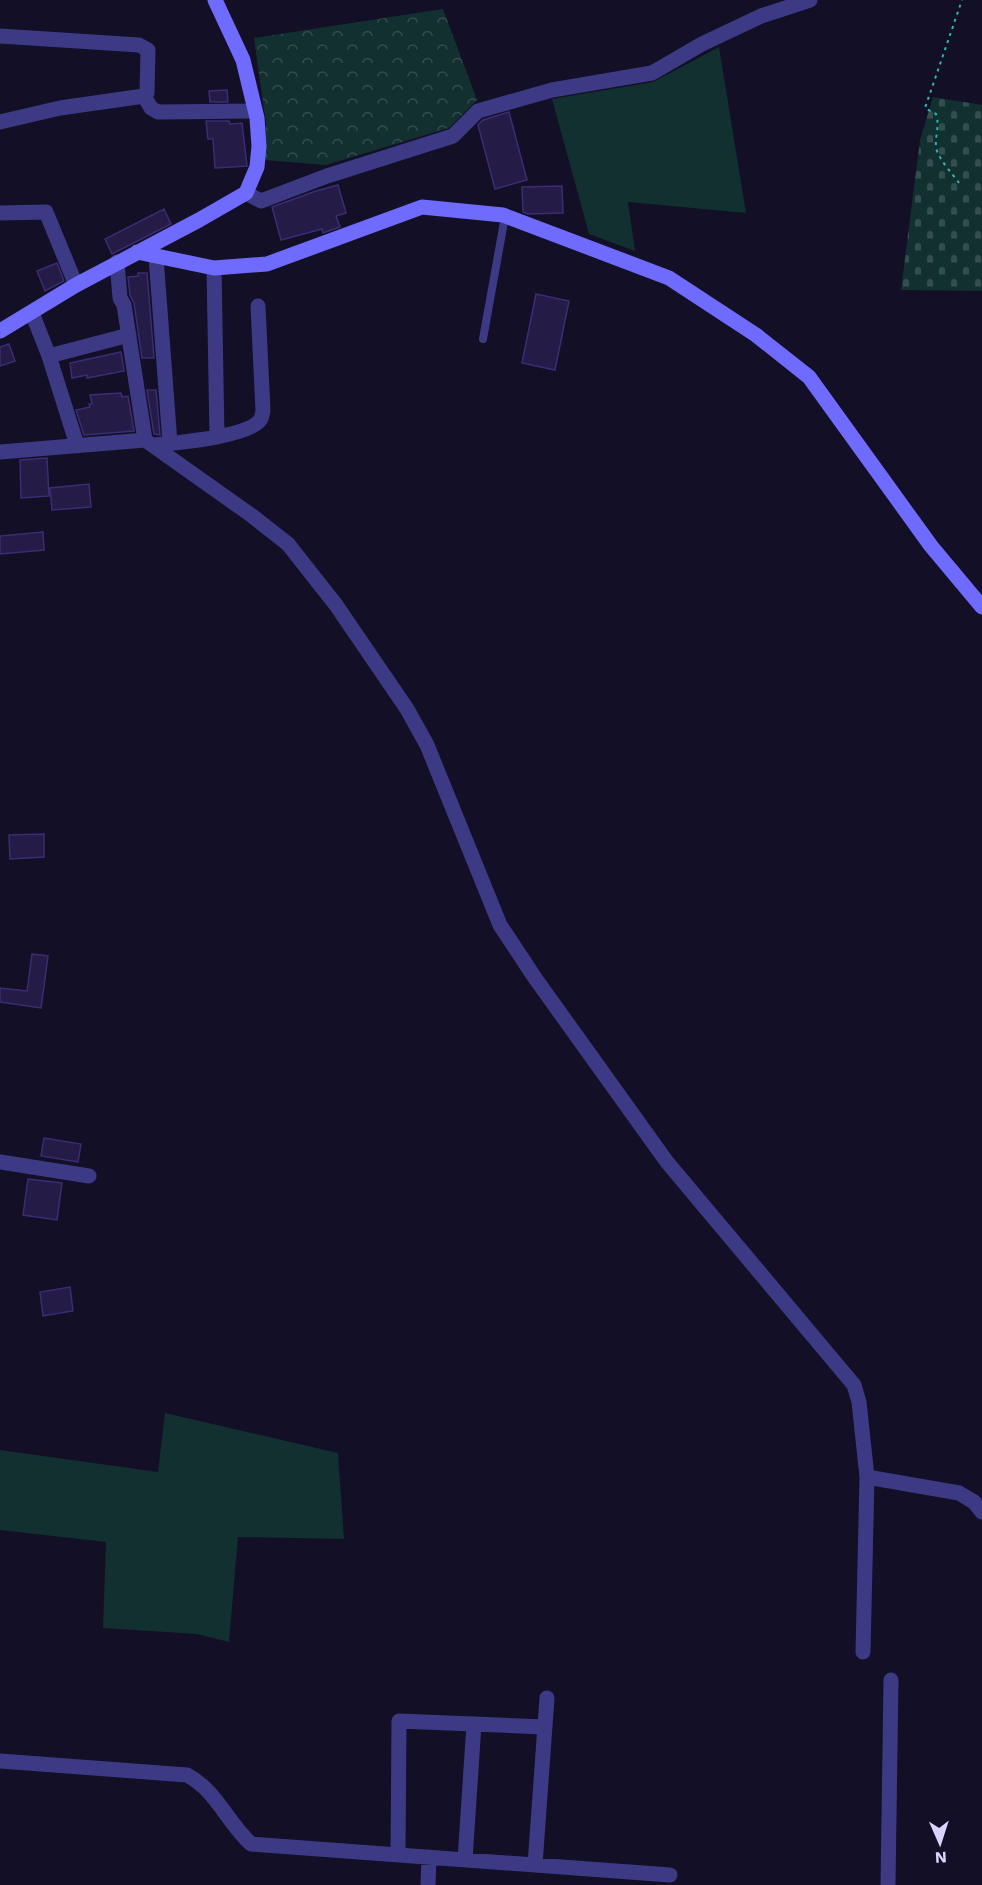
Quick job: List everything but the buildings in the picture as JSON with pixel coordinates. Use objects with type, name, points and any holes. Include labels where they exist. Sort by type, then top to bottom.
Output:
[{"type":"street","points":[[0,331],[117,262],[246,193],[257,167],[259,146],[255,111],[243,60],[215,0]]},
{"type":"street","points":[[246,193],[261,201],[327,176],[453,136],[478,111],[552,90],[652,73],[702,44],[761,16],[810,0]]},
{"type":"street","points":[[0,36],[139,45],[148,50],[147,93],[144,96],[60,108],[0,122]]},
{"type":"street","points":[[144,96],[151,108],[158,112],[255,111]]},
{"type":"street","points":[[137,252],[214,268],[267,264],[422,207],[503,215],[669,278],[756,335],[809,377],[931,546],[982,607]]},
{"type":"street","points":[[0,213],[46,212],[76,285]]},
{"type":"street","points":[[156,257],[170,443]]},
{"type":"street","points":[[117,262],[120,298],[124,305],[149,442],[288,544],[336,605],[407,709],[427,745],[500,925],[535,978],[668,1162],[854,1385],[860,1402],[867,1477],[863,1652]]},
{"type":"street","points":[[214,268],[217,436]]},
{"type":"street","points":[[0,452],[149,442],[170,443],[217,436],[251,427],[260,420],[263,411],[258,306]]},
{"type":"street","points":[[32,313],[49,356],[77,446]]},
{"type":"street","points":[[49,356],[129,335]]},
{"type":"street","points":[[0,1162],[89,1176]]},
{"type":"street","points":[[867,1477],[959,1493],[974,1502],[982,1512]]},
{"type":"street","points":[[888,1885],[891,1680]]},
{"type":"street","points":[[536,1865],[547,1698]]},
{"type":"street","points":[[398,1854],[399,1721],[545,1727]]},
{"type":"street","points":[[465,1860],[474,1724]]},
{"type":"street","points":[[0,1761],[187,1775],[198,1780],[212,1794],[239,1832],[251,1844],[536,1865],[613,1878],[670,1875]]},
{"type":"street","points":[[428,1885],[429,1857]]},
{"type":"lane","points":[[483,339],[504,222],[503,215]]},
{"type":"path","points":[[959,183],[938,153],[936,145],[939,123],[936,114],[925,108],[962,0]]},
{"type":"green space","points":[[443,9],[477,100],[449,128],[326,165],[264,160],[266,124],[254,38]]},
{"type":"green space","points":[[719,47],[746,213],[628,202],[635,251],[589,234],[552,99],[653,82]]},
{"type":"green space","points":[[933,97],[982,105],[982,291],[901,290],[920,140]]},
{"type":"green space","points":[[165,1413],[338,1453],[344,1539],[238,1537],[229,1642],[197,1634],[103,1628],[106,1542],[0,1530],[0,1450],[158,1472]]}]
